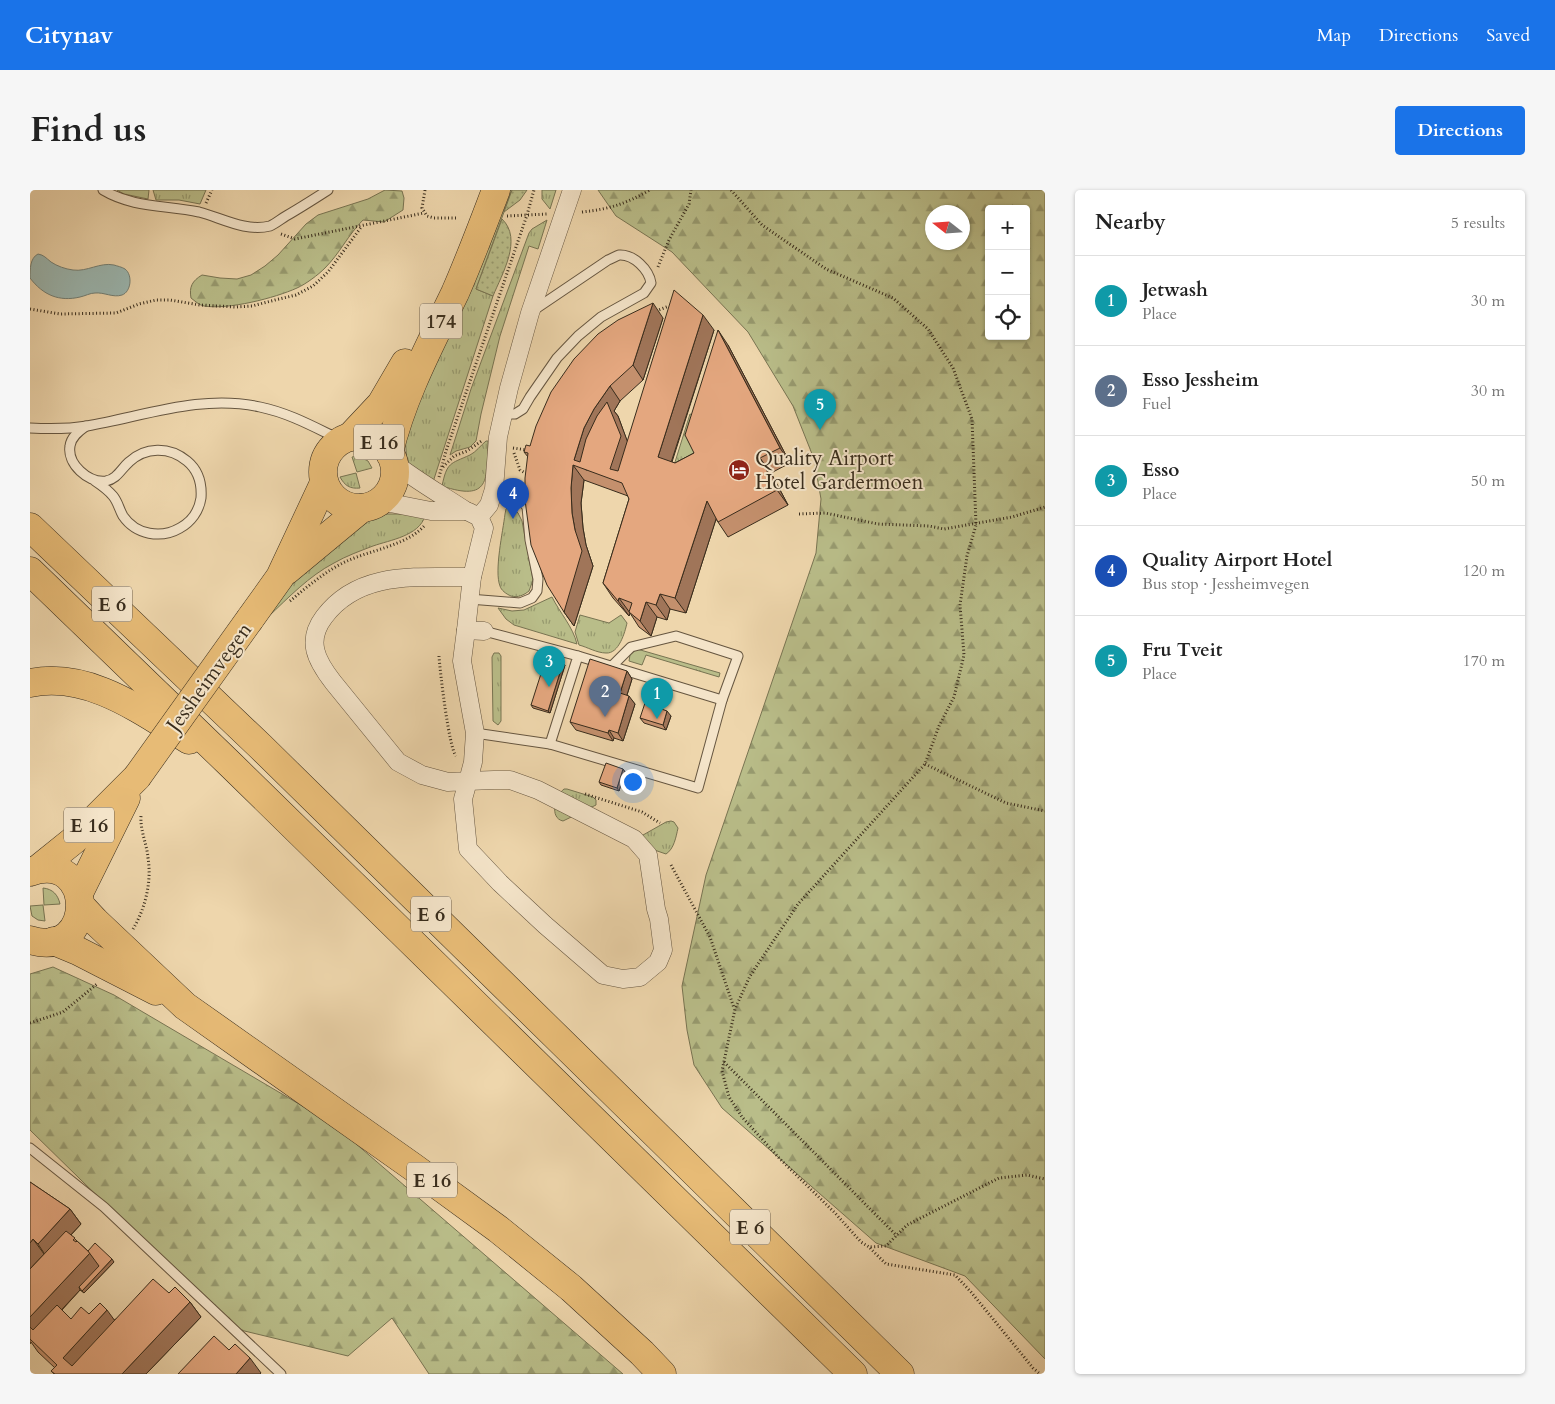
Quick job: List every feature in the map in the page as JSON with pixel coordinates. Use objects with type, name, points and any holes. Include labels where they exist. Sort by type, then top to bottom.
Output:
[{"type":"main road","name":"174","points":[[346,438],[381,404],[408,358],[449,279],[482,190]]},
{"type":"main road","name":"174","points":[[392,458],[396,426],[411,383],[456,290],[496,190]]},
{"type":"main road","name":"E 16","points":[[324,483],[325,460],[331,449],[346,438],[362,436],[373,438],[382,444],[392,458],[395,478],[390,491],[371,505]]},
{"type":"main road","points":[[324,483],[330,494],[339,502],[350,507],[371,505]]},
{"type":"main road","name":"Jessheimvegen","points":[[34,870],[74,840],[137,778],[280,577],[324,483]]},
{"type":"main road","name":"Jessheimvegen","points":[[280,577],[371,505]]},
{"type":"main road","name":"E 6","points":[[30,527],[261,747],[900,1374]]},
{"type":"main road","name":"E 6","points":[[30,571],[853,1374]]},
{"type":"main road","name":"E 6","points":[[30,683],[57,680],[93,687],[153,718],[232,766]]},
{"type":"main road","name":"Jessheimvegen","points":[[80,899],[137,778]]},
{"type":"main road","name":"E 16","points":[[34,870],[48,869],[67,877],[74,884],[80,899],[95,921],[185,1006]]},
{"type":"main road","name":"E 16","points":[[42,940],[65,936],[74,928],[79,918],[80,899]]},
{"type":"main road","name":"E 16","points":[[42,940],[78,951],[185,1006],[498,1229],[571,1288],[642,1353],[662,1374]]},
{"type":"street","points":[[371,505],[472,514],[489,505],[494,490],[498,437],[503,414],[530,313],[572,190]]},
{"type":"street","points":[[392,458],[415,480],[436,490],[472,514],[484,528],[472,577],[462,660],[475,733],[473,762],[468,781],[463,799],[468,849],[544,925],[603,974],[624,979],[640,977],[658,962],[662,950],[659,919],[648,854],[634,839],[538,790],[510,780],[468,781],[448,782],[422,775],[398,762],[323,669],[316,655],[314,644],[318,624],[342,599],[358,588],[387,580],[416,577],[472,577]]},
{"type":"street","points":[[466,630],[484,631]]},
{"type":"lane","points":[[103,190],[126,201],[199,212],[241,226],[271,226],[328,190]]},
{"type":"lane","points":[[503,414],[515,414],[523,409],[557,358],[578,336],[601,318],[644,293],[651,283],[650,276],[642,265],[620,255],[601,264],[530,313]]},
{"type":"lane","points":[[30,428],[86,426],[170,407],[198,403],[230,404],[258,406],[287,414],[346,438]]},
{"type":"lane","points":[[86,426],[74,436],[70,446],[70,452],[76,466],[114,497],[121,513],[130,524],[141,531],[166,534],[184,526],[194,515],[200,499],[200,481],[192,465],[174,452],[147,451],[127,463],[111,479],[96,481]]},
{"type":"lane","points":[[470,598],[520,603],[532,598],[537,590],[538,579],[526,507],[517,494],[494,490]]},
{"type":"lane","points":[[484,631],[578,656],[722,700]]},
{"type":"lane","points":[[475,733],[550,744],[698,788],[722,700],[738,656],[676,636],[631,647],[612,666]]},
{"type":"lane","points":[[550,744],[578,656]]},
{"type":"lane","points":[[30,1148],[104,1207],[281,1374]]},
{"type":"path","points":[[425,190],[422,205],[424,213],[430,218],[456,218]]},
{"type":"path","points":[[437,486],[534,190]]},
{"type":"path","points":[[582,212],[608,209],[631,201],[650,190]]},
{"type":"path","points":[[651,283],[669,240],[689,204],[691,190]]},
{"type":"path","points":[[731,190],[762,224],[770,230],[826,269],[893,298],[928,329],[953,368],[972,419],[976,525],[967,556],[960,605],[964,655],[954,697],[939,726],[925,764],[798,904],[750,976],[735,1009],[722,1071],[729,1096],[742,1117],[780,1159],[835,1213],[849,1230],[886,1264],[955,1275],[1040,1374]]},
{"type":"path","points":[[271,226],[282,235],[295,239],[424,213]]},
{"type":"path","points":[[504,216],[547,214]]},
{"type":"path","points":[[30,309],[60,314],[116,313],[156,300],[235,307],[252,306],[296,295],[313,286],[328,272],[362,226]]},
{"type":"path","points":[[651,314],[670,306]]},
{"type":"path","points":[[441,470],[454,456],[467,452],[489,437]]},
{"type":"path","points":[[534,451],[512,448],[520,470],[536,477]]},
{"type":"path","points":[[799,514],[825,513],[878,524],[929,526],[944,529],[976,525],[1045,507]]},
{"type":"path","points":[[290,602],[326,574],[347,561],[412,537],[427,522]]},
{"type":"path","points":[[438,656],[441,687],[454,753],[460,759],[473,762]]},
{"type":"path","points":[[925,764],[1006,804],[1045,811]]},
{"type":"path","points":[[577,791],[642,812],[660,823]]},
{"type":"path","points":[[130,934],[143,906],[149,874],[141,823],[142,809]]},
{"type":"path","points":[[671,864],[710,937],[735,1009]]},
{"type":"path","points":[[30,1024],[63,1012],[99,982]]},
{"type":"path","points":[[724,1061],[896,1236]]},
{"type":"path","points":[[869,1247],[886,1246],[907,1225],[999,1178],[1027,1175],[1045,1179]]},
{"type":"green space","points":[[117,190],[149,190],[148,199],[124,194]]},
{"type":"green space","points":[[153,190],[206,190],[200,204],[179,200],[156,200]]},
{"type":"green space","points":[[385,190],[402,191],[404,198],[403,210],[384,222],[363,220],[325,268],[300,286],[288,292],[238,305],[204,306],[191,298],[190,291],[192,285],[202,275],[237,279],[251,275],[278,255],[306,224],[318,215],[368,199]]},
{"type":"green space","points":[[502,190],[512,190],[476,289],[493,296],[433,482],[407,463],[405,436]]},
{"type":"green space","points":[[512,190],[527,190],[520,200],[504,212]]},
{"type":"green space","points":[[542,190],[556,190],[550,209],[542,199]]},
{"type":"green space","points":[[598,190],[1045,190],[1045,1359],[965,1276],[876,1243],[722,1108],[694,1065],[687,1030],[682,986],[706,875],[816,553],[821,499],[814,459],[793,406],[748,332],[672,252],[616,216]]},
{"type":"green space","points":[[502,219],[508,227],[511,236],[511,246],[509,257],[493,296],[476,289]]},
{"type":"green space","points":[[547,220],[538,249],[529,246],[500,336],[476,441],[470,447],[450,455],[471,389],[529,233]]},
{"type":"green space","points":[[690,414],[706,419],[704,468],[671,475]]},
{"type":"green space","points":[[488,441],[487,467],[483,484],[477,489],[469,491],[442,486],[450,465],[472,454]]},
{"type":"green space","points":[[358,456],[368,461],[372,468],[357,472],[352,457]]},
{"type":"green space","points":[[356,473],[360,488],[348,486],[340,477]]},
{"type":"green space","points":[[509,506],[518,513],[522,521],[533,580],[529,591],[516,597],[509,595],[503,590],[498,579],[501,540],[506,509]]},
{"type":"green space","points":[[387,514],[425,516],[422,523],[410,533],[353,554],[325,568],[299,588],[268,617],[271,610],[306,566],[359,525]]},
{"type":"green space","points":[[552,597],[577,644],[514,625],[506,619],[498,608],[512,611],[524,610]]},
{"type":"green space","points":[[580,615],[609,623],[621,615],[627,623],[621,642],[614,650],[606,653],[579,645],[575,632]]},
{"type":"green space","points":[[637,649],[720,673],[719,677],[646,655],[642,665],[629,661],[630,655]]},
{"type":"green space","points":[[494,653],[499,653],[501,656],[501,721],[498,725],[493,721],[492,657]]},
{"type":"green space","points":[[564,789],[593,797],[596,800],[596,805],[563,821],[559,819],[556,816],[555,806],[558,797]]},
{"type":"green space","points":[[671,821],[678,828],[673,846],[669,852],[666,854],[637,844],[636,839]]},
{"type":"green space","points":[[43,888],[54,893],[60,904],[44,905]]},
{"type":"green space","points":[[43,905],[45,921],[38,920],[32,916],[30,906]]},
{"type":"green space","points":[[53,967],[114,995],[333,1124],[623,1374],[429,1374],[392,1318],[348,1356],[232,1328],[30,1130],[30,974]]},
{"type":"water","points":[[38,254],[56,265],[70,270],[83,270],[109,264],[121,267],[128,272],[130,279],[129,287],[125,293],[119,296],[91,293],[82,297],[65,299],[52,296],[40,289],[30,278],[32,261]]},
{"type":"building","name":"Quality Airport Hotel Gardermoen","points":[[674,290],[703,315],[658,457],[675,463],[694,453],[685,435],[718,330],[780,448],[760,458],[777,490],[718,522],[707,501],[675,598],[660,594],[656,605],[646,602],[640,621],[629,612],[632,603],[619,598],[618,601],[603,583],[629,499],[622,483],[573,465],[571,488],[572,513],[582,551],[564,612],[547,585],[531,545],[525,500],[528,453],[524,452],[526,445],[530,446],[536,426],[551,392],[574,359],[598,334],[618,320],[653,303],[633,365],[610,386],[594,409],[584,428],[574,460],[580,462],[586,439],[597,416],[607,402],[621,436],[610,469],[618,471]]},
{"type":"building","points":[[546,658],[563,663],[548,711],[531,705]]},
{"type":"building","points":[[590,659],[627,671],[620,693],[629,696],[618,733],[609,730],[608,733],[570,722]]},
{"type":"building","points":[[645,703],[667,711],[663,725],[640,718]]},
{"type":"building","points":[[606,763],[623,769],[617,788],[599,782]]},
{"type":"building","points":[[30,1182],[70,1209],[38,1244],[33,1239],[30,1243]]},
{"type":"building","points":[[66,1231],[75,1238],[73,1240],[77,1241],[90,1253],[30,1317],[30,1269]]},
{"type":"building","points":[[95,1243],[112,1259],[82,1291],[79,1287],[99,1266],[88,1251]]},
{"type":"building","points":[[153,1279],[169,1293],[175,1287],[190,1302],[122,1374],[55,1374],[51,1371],[57,1365],[30,1339],[30,1327],[33,1330],[57,1305],[71,1319],[81,1307],[89,1314],[100,1303],[107,1310],[63,1358],[72,1366]]},
{"type":"building","points":[[214,1336],[229,1350],[235,1344],[250,1358],[236,1374],[178,1374]]},
{"type":"place","name":"Fru Tveit","points":[[820,430]]},
{"type":"place","name":"Quality Airport Hotel Gardermoen","points":[[739,470]]},
{"type":"place","name":"Quality Airport Hotel","points":[[513,519]]},
{"type":"place","name":"Esso","points":[[549,687]]},
{"type":"place","name":"Esso Jessheim","points":[[605,717]]},
{"type":"place","name":"Jetwash","points":[[657,719]]}]
